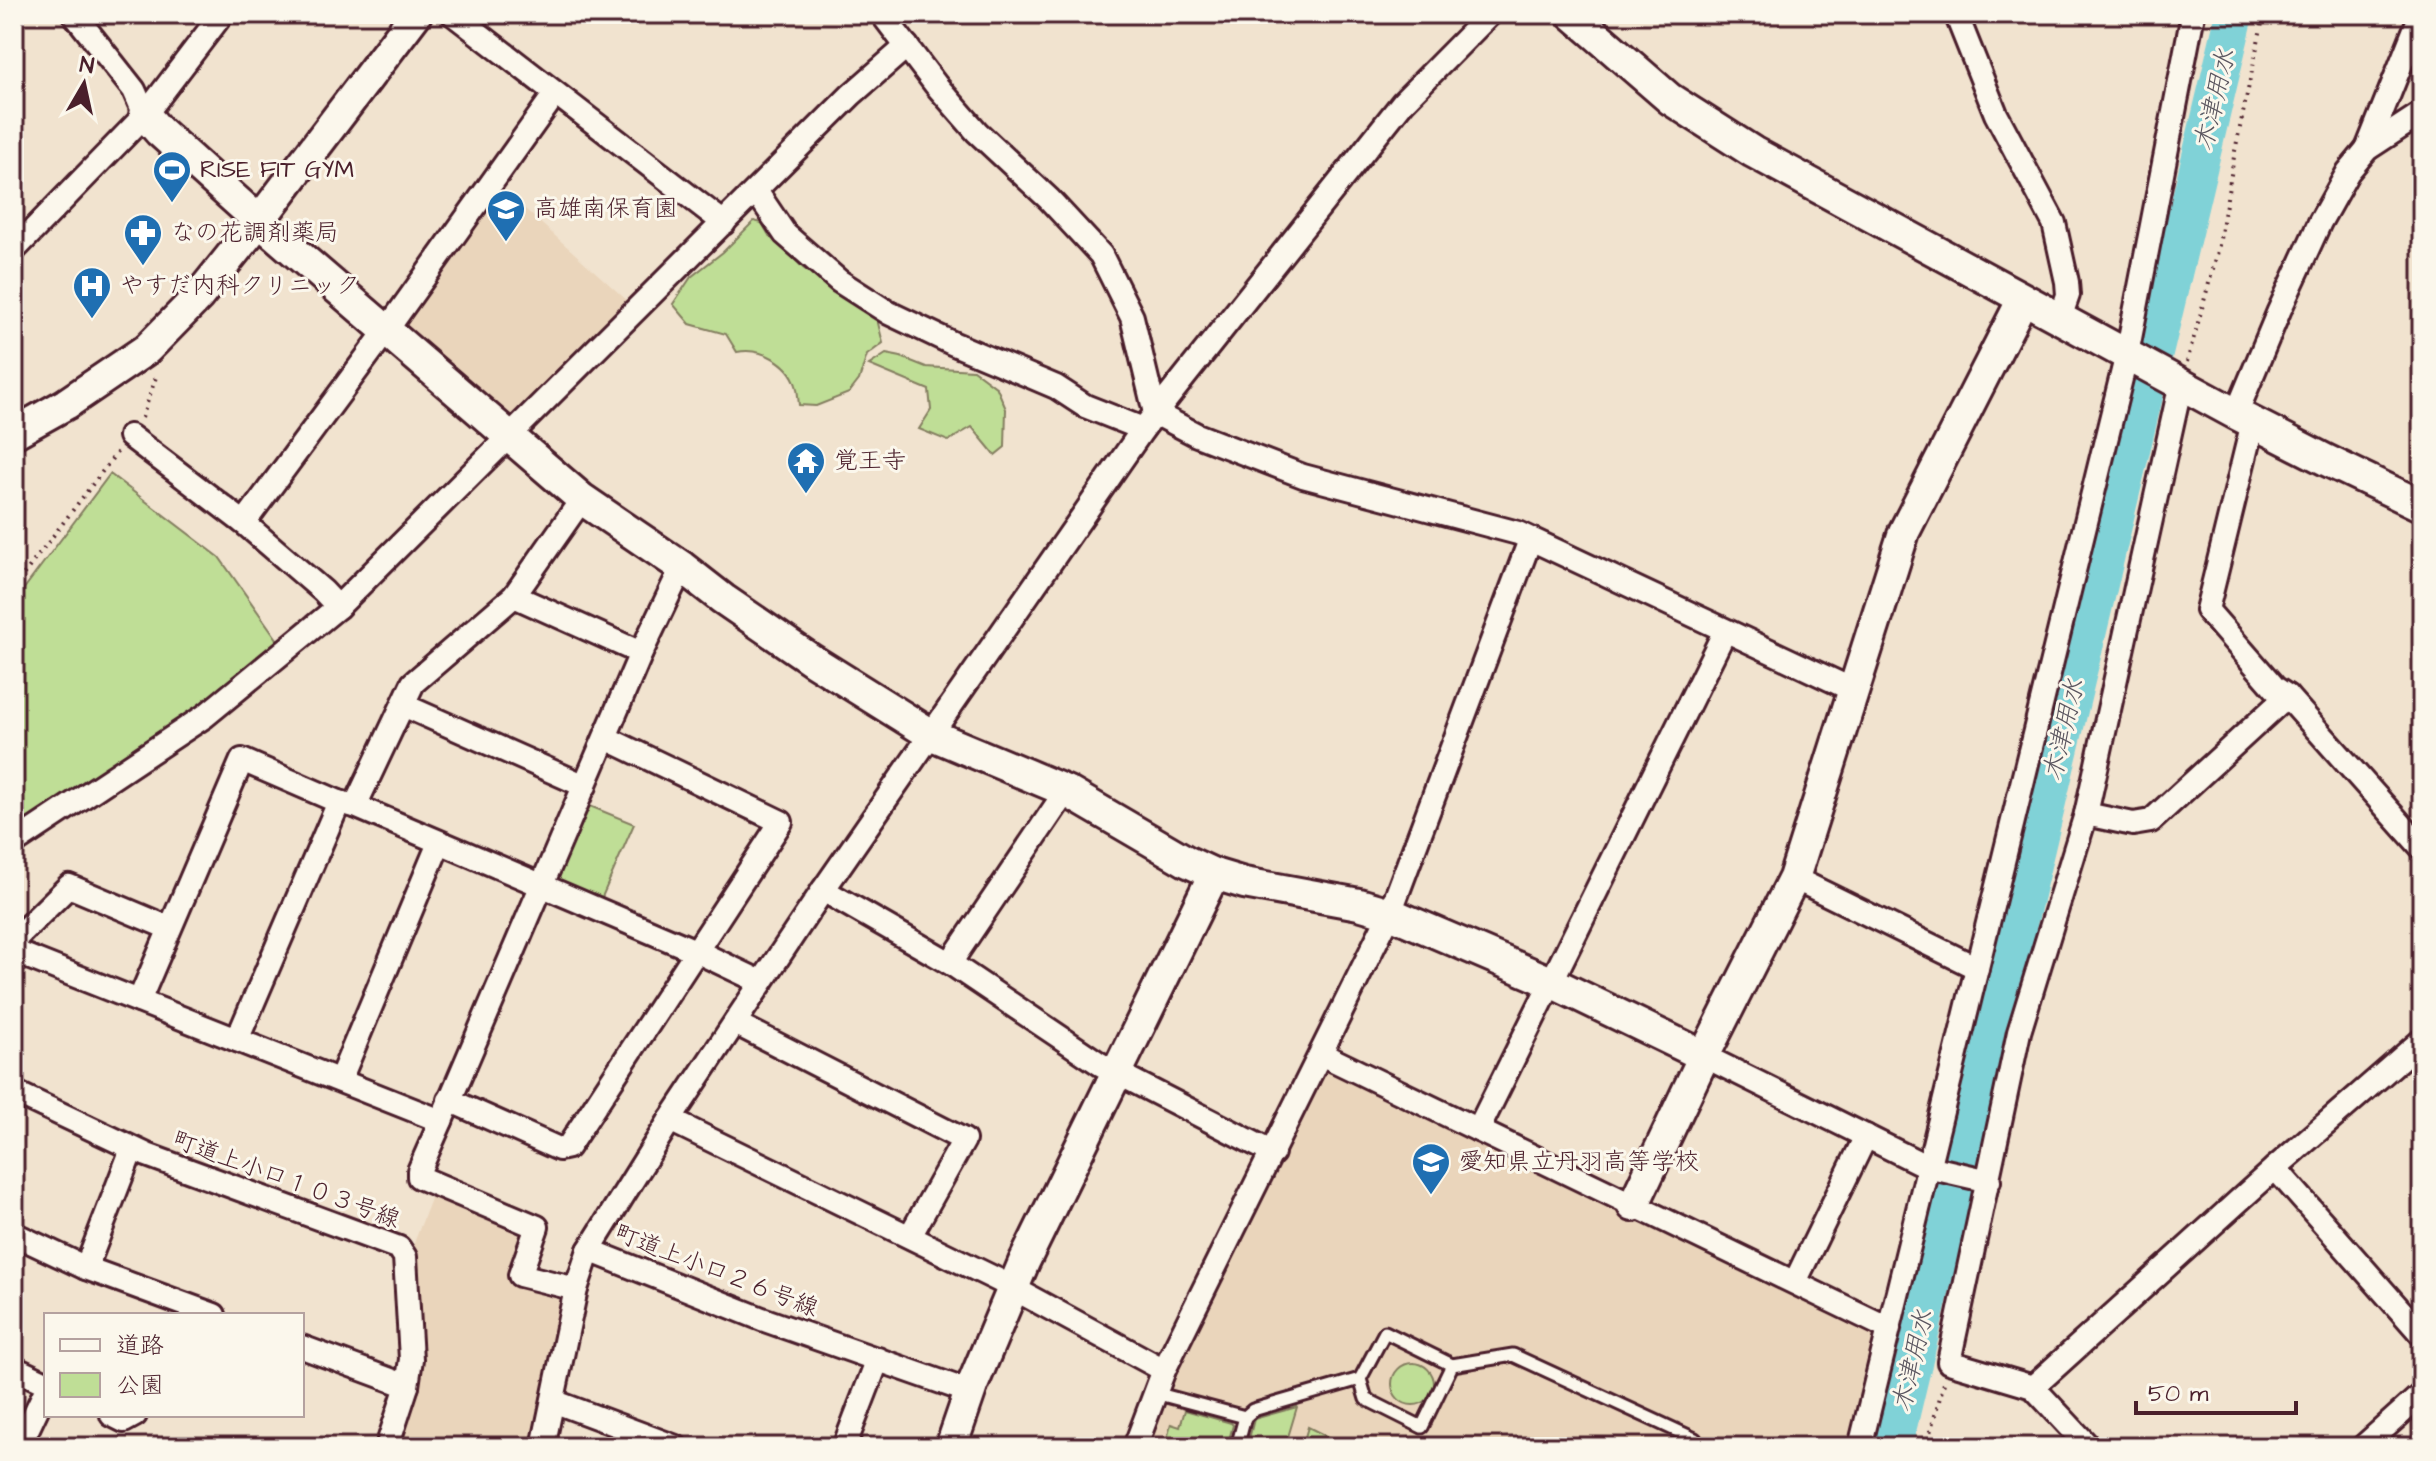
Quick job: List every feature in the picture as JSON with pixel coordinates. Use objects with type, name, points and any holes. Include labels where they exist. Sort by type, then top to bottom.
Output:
[{"type":"street","points":[[74,14],[134,90],[145,115],[159,131],[582,499],[812,660],[932,735],[1066,791],[1214,874],[1390,913],[1551,982],[1928,1167],[1989,1181]]},
{"type":"street","points":[[14,250],[145,115],[222,14]]},
{"type":"street","points":[[14,433],[66,404],[147,349],[198,297],[416,14]]},
{"type":"street","points":[[453,14],[724,223]]},
{"type":"street","points":[[882,14],[936,85],[977,132],[1049,199],[1101,255],[1132,317],[1149,421]]},
{"type":"street","points":[[589,1250],[670,1120],[823,890],[1149,421],[1403,102],[1490,14]]},
{"type":"street","points":[[1572,14],[1651,84],[1722,133],[1795,176],[2338,467],[2422,506]]},
{"type":"street","points":[[1956,14],[1996,114],[2054,223],[2068,295],[2060,318]]},
{"type":"street","points":[[1860,1447],[2127,354],[2193,14]]},
{"type":"street","points":[[2367,149],[2421,14]]},
{"type":"street","points":[[14,843],[205,716],[338,607],[851,95],[907,46]]},
{"type":"street","points":[[244,523],[555,94]]},
{"type":"street","points":[[2422,113],[2367,149],[2348,172],[2320,222],[2279,311],[2245,418],[2207,610],[2422,848]]},
{"type":"street","points":[[756,191],[785,234],[839,281],[889,313],[1056,387],[1085,406],[1197,435],[1303,476],[1518,533],[1853,690]]},
{"type":"street","points":[[1633,1206],[1794,878],[1904,532],[2023,299]]},
{"type":"street","points":[[2089,1447],[2033,1387],[1949,1362],[2019,1032],[2086,814],[2177,381]]},
{"type":"street","points":[[130,436],[244,523],[338,607]]},
{"type":"street","points":[[237,1040],[347,804],[413,683],[514,596],[582,499]]},
{"type":"street","points":[[1135,1447],[1164,1370],[1390,913],[1530,540]]},
{"type":"street","points":[[576,1289],[520,1275],[537,1227],[419,1177],[419,1171],[641,653],[682,567]]},
{"type":"street","points":[[514,596],[641,653]]},
{"type":"street","points":[[1478,1130],[1725,631]]},
{"type":"street","points":[[2086,814],[2133,824],[2151,821],[2287,696]]},
{"type":"street","points":[[403,705],[585,786]]},
{"type":"street","points":[[169,928],[69,886],[14,940],[18,953],[340,1080],[445,1110],[559,1149],[568,1147],[781,822],[606,738]]},
{"type":"street","points":[[139,1001],[242,760],[698,952],[761,982]]},
{"type":"street","points":[[950,963],[1066,791]]},
{"type":"street","points":[[340,1080],[439,843]]},
{"type":"street","points":[[951,1447],[1012,1288],[1072,1159],[1214,874]]},
{"type":"street","points":[[1794,878],[1977,968]]},
{"type":"street","points":[[823,890],[950,963],[1116,1073],[1273,1153]]},
{"type":"street","points":[[735,1023],[964,1140],[910,1236]]},
{"type":"street","points":[[2033,1387],[2422,1040]]},
{"type":"street","points":[[1321,1054],[1888,1328]]},
{"type":"street","name":"町道上小口１０３号線","points":[[14,1092],[132,1149],[399,1248],[405,1257],[411,1359],[407,1386],[387,1447]]},
{"type":"street","points":[[670,1120],[910,1236],[1164,1370]]},
{"type":"street","points":[[1795,1282],[1866,1136]]},
{"type":"street","points":[[86,1268],[132,1149]]},
{"type":"street","points":[[2275,1168],[2422,1335]]},
{"type":"street","points":[[14,1234],[185,1310]]},
{"type":"street","name":"町道上小口２６号線","points":[[543,1447],[576,1289],[589,1250],[762,1319],[971,1389]]},
{"type":"street","points":[[304,1348],[407,1386]]},
{"type":"street","points":[[844,1447],[878,1359]]},
{"type":"street","points":[[14,1368],[44,1382]]},
{"type":"street","points":[[19,1447],[44,1394]]},
{"type":"street","points":[[2363,1447],[2422,1394]]},
{"type":"street","points":[[553,1401],[676,1447]]},
{"type":"lane","points":[[1452,1365],[1422,1427],[1366,1399],[1360,1379],[1385,1332],[1452,1365],[1513,1355],[1695,1439]]},
{"type":"lane","points":[[1237,1447],[1245,1417],[1253,1410],[1360,1379]]},
{"type":"lane","points":[[1155,1393],[1245,1417]]},
{"type":"path","points":[[2177,381],[2218,251],[2264,14]]},
{"type":"path","points":[[14,587],[141,421],[157,374],[147,349]]},
{"type":"path","points":[[1926,1447],[1949,1362]]},
{"type":"shaded area","name":"高雄南保育園","points":[[496,183],[630,303],[509,420],[400,324]]},
{"type":"shaded area","name":"愛知県立丹羽高等学校","points":[[1329,1066],[1879,1334],[1847,1447],[1143,1447],[1179,1357],[1322,1068]]},
{"type":"shaded area","points":[[434,1191],[529,1231],[512,1278],[568,1293],[536,1447],[399,1447],[421,1378],[414,1243]]},
{"type":"green space","points":[[754,221],[762,223],[770,237],[803,268],[877,319],[883,343],[867,355],[859,380],[849,393],[816,406],[799,405],[797,387],[780,363],[764,354],[737,352],[726,334],[690,324],[673,304],[691,277],[723,252]]},
{"type":"green space","points":[[886,354],[926,367],[973,370],[997,388],[1006,409],[1005,447],[995,455],[972,427],[948,441],[919,429],[931,410],[929,390],[869,365]]},
{"type":"green space","points":[[110,474],[219,557],[282,646],[200,712],[14,835],[14,602]]},
{"type":"green space","points":[[585,804],[634,824],[599,904],[560,886],[554,876]]},
{"type":"green space","points":[[1413,1363],[1428,1369],[1434,1384],[1428,1399],[1413,1405],[1398,1399],[1392,1384],[1398,1369]]},
{"type":"green space","points":[[1297,1407],[1285,1447],[1247,1447],[1254,1419]]},
{"type":"green space","points":[[1185,1410],[1231,1423],[1227,1447],[1165,1447],[1171,1424],[1180,1427]]},
{"type":"green space","points":[[1308,1427],[1348,1447],[1302,1447]]},
{"type":"waterway","name":"木津用水","points":[[1893,1447],[2235,14]]},
{"type":"place","name":"RISE FIT GYM","points":[[172,204]]},
{"type":"place","name":"高雄南保育園","points":[[506,243]]},
{"type":"place","name":"なの花調剤薬局","points":[[143,267]]},
{"type":"place","name":"やすだ内科クリニック","points":[[92,320]]},
{"type":"place","name":"覚王寺","points":[[806,495]]},
{"type":"place","name":"愛知県立丹羽高等学校","points":[[1431,1196]]}]
